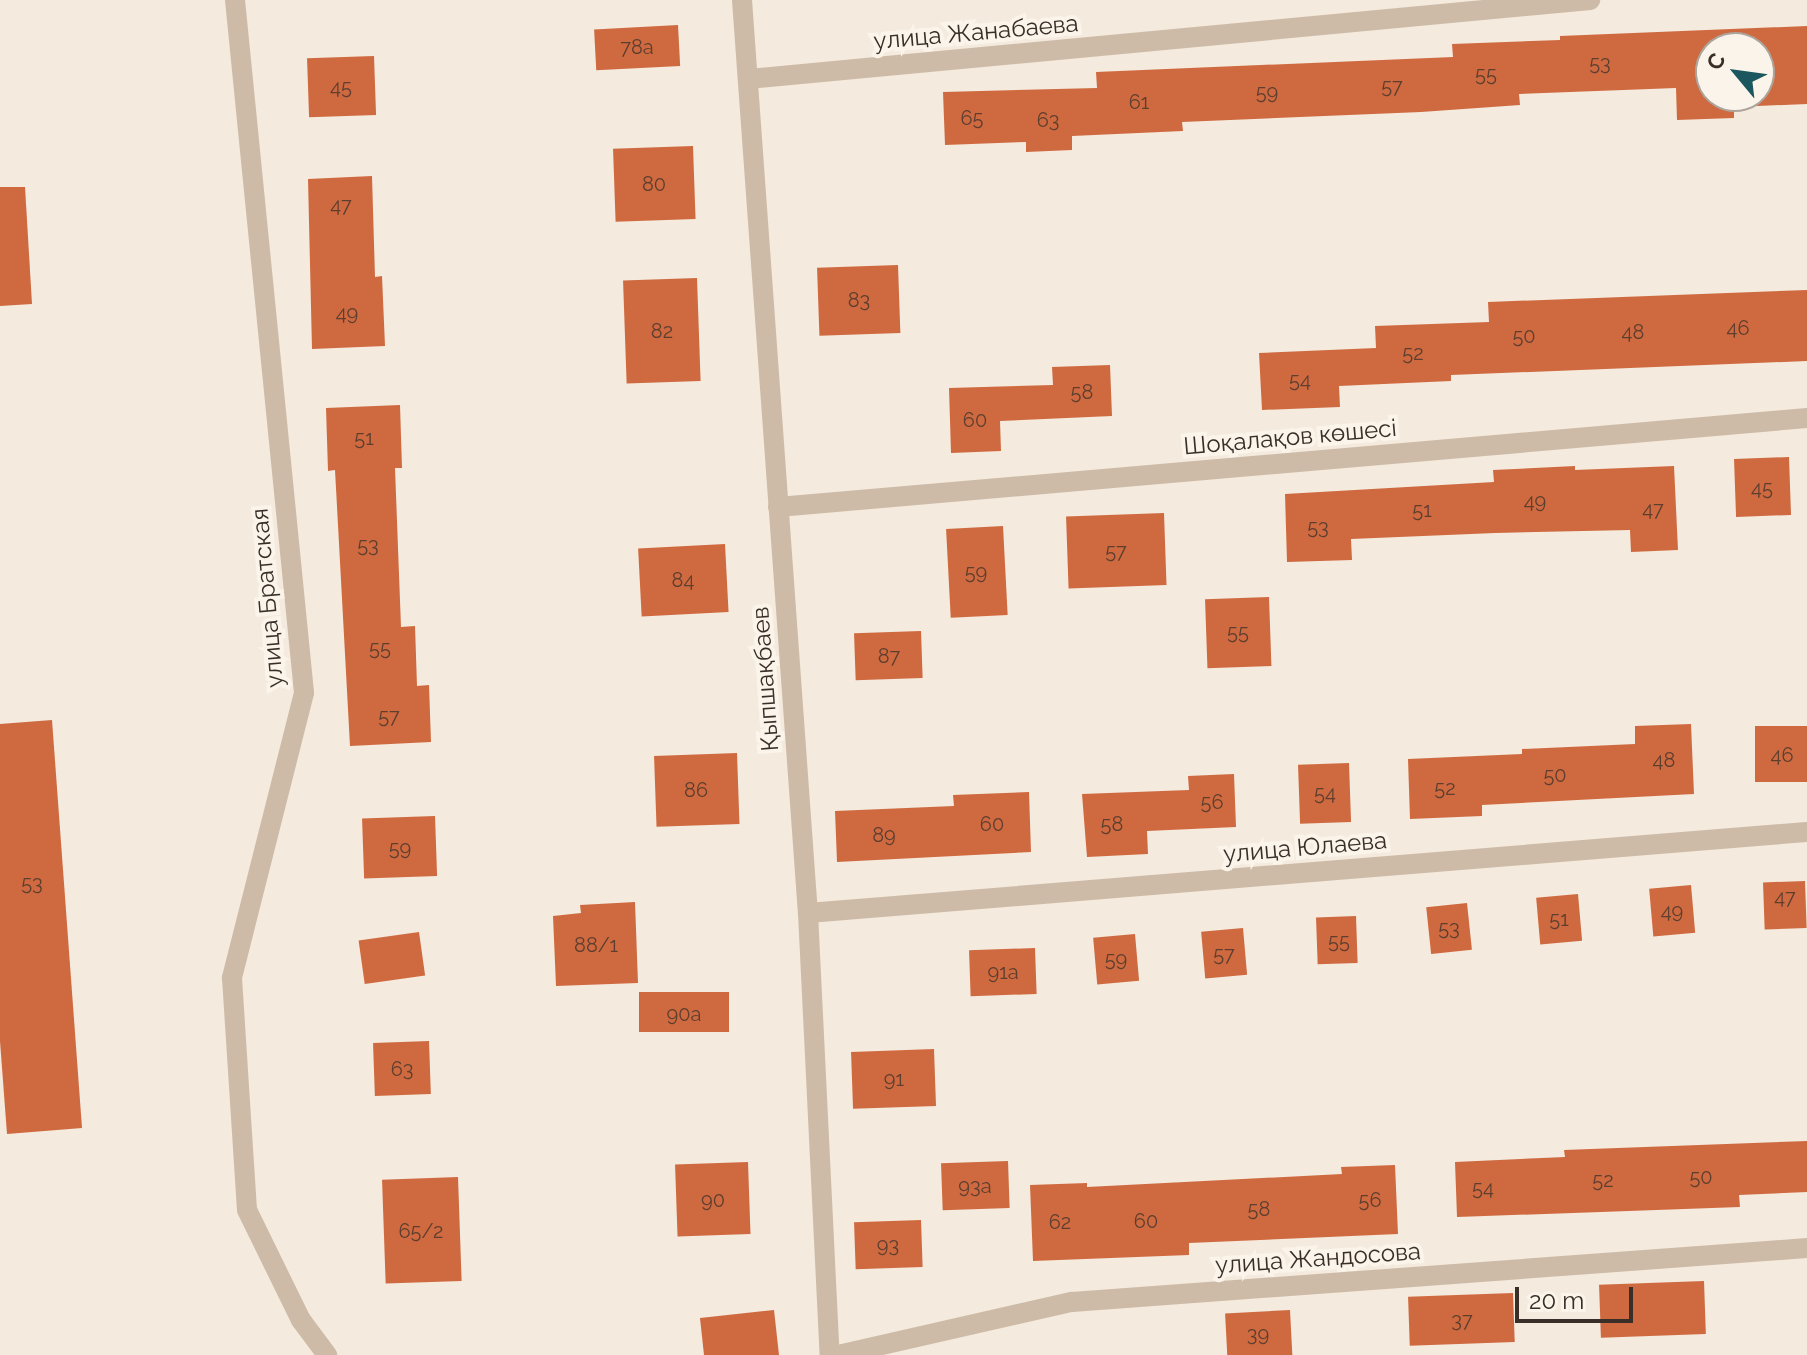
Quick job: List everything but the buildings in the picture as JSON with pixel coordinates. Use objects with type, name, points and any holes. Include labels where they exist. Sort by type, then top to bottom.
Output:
[{"type":"street","name":"улица Братская","points":[[235,0],[304,693],[232,978],[247,1210],[301,1320],[327,1355]]},
{"type":"street","name":"Қыпшақбаев","points":[[742,0],[808,913],[830,1355]]},
{"type":"street","name":"улица Жанабаева","points":[[748,79],[1590,0]]},
{"type":"street","name":"Шоқалақов көшесі","points":[[778,507],[1807,418]]},
{"type":"street","name":"улица Юлаева","points":[[808,913],[1807,832]]},
{"type":"street","name":"улица Жандосова","points":[[838,1355],[1072,1302],[1807,1248]]}]
